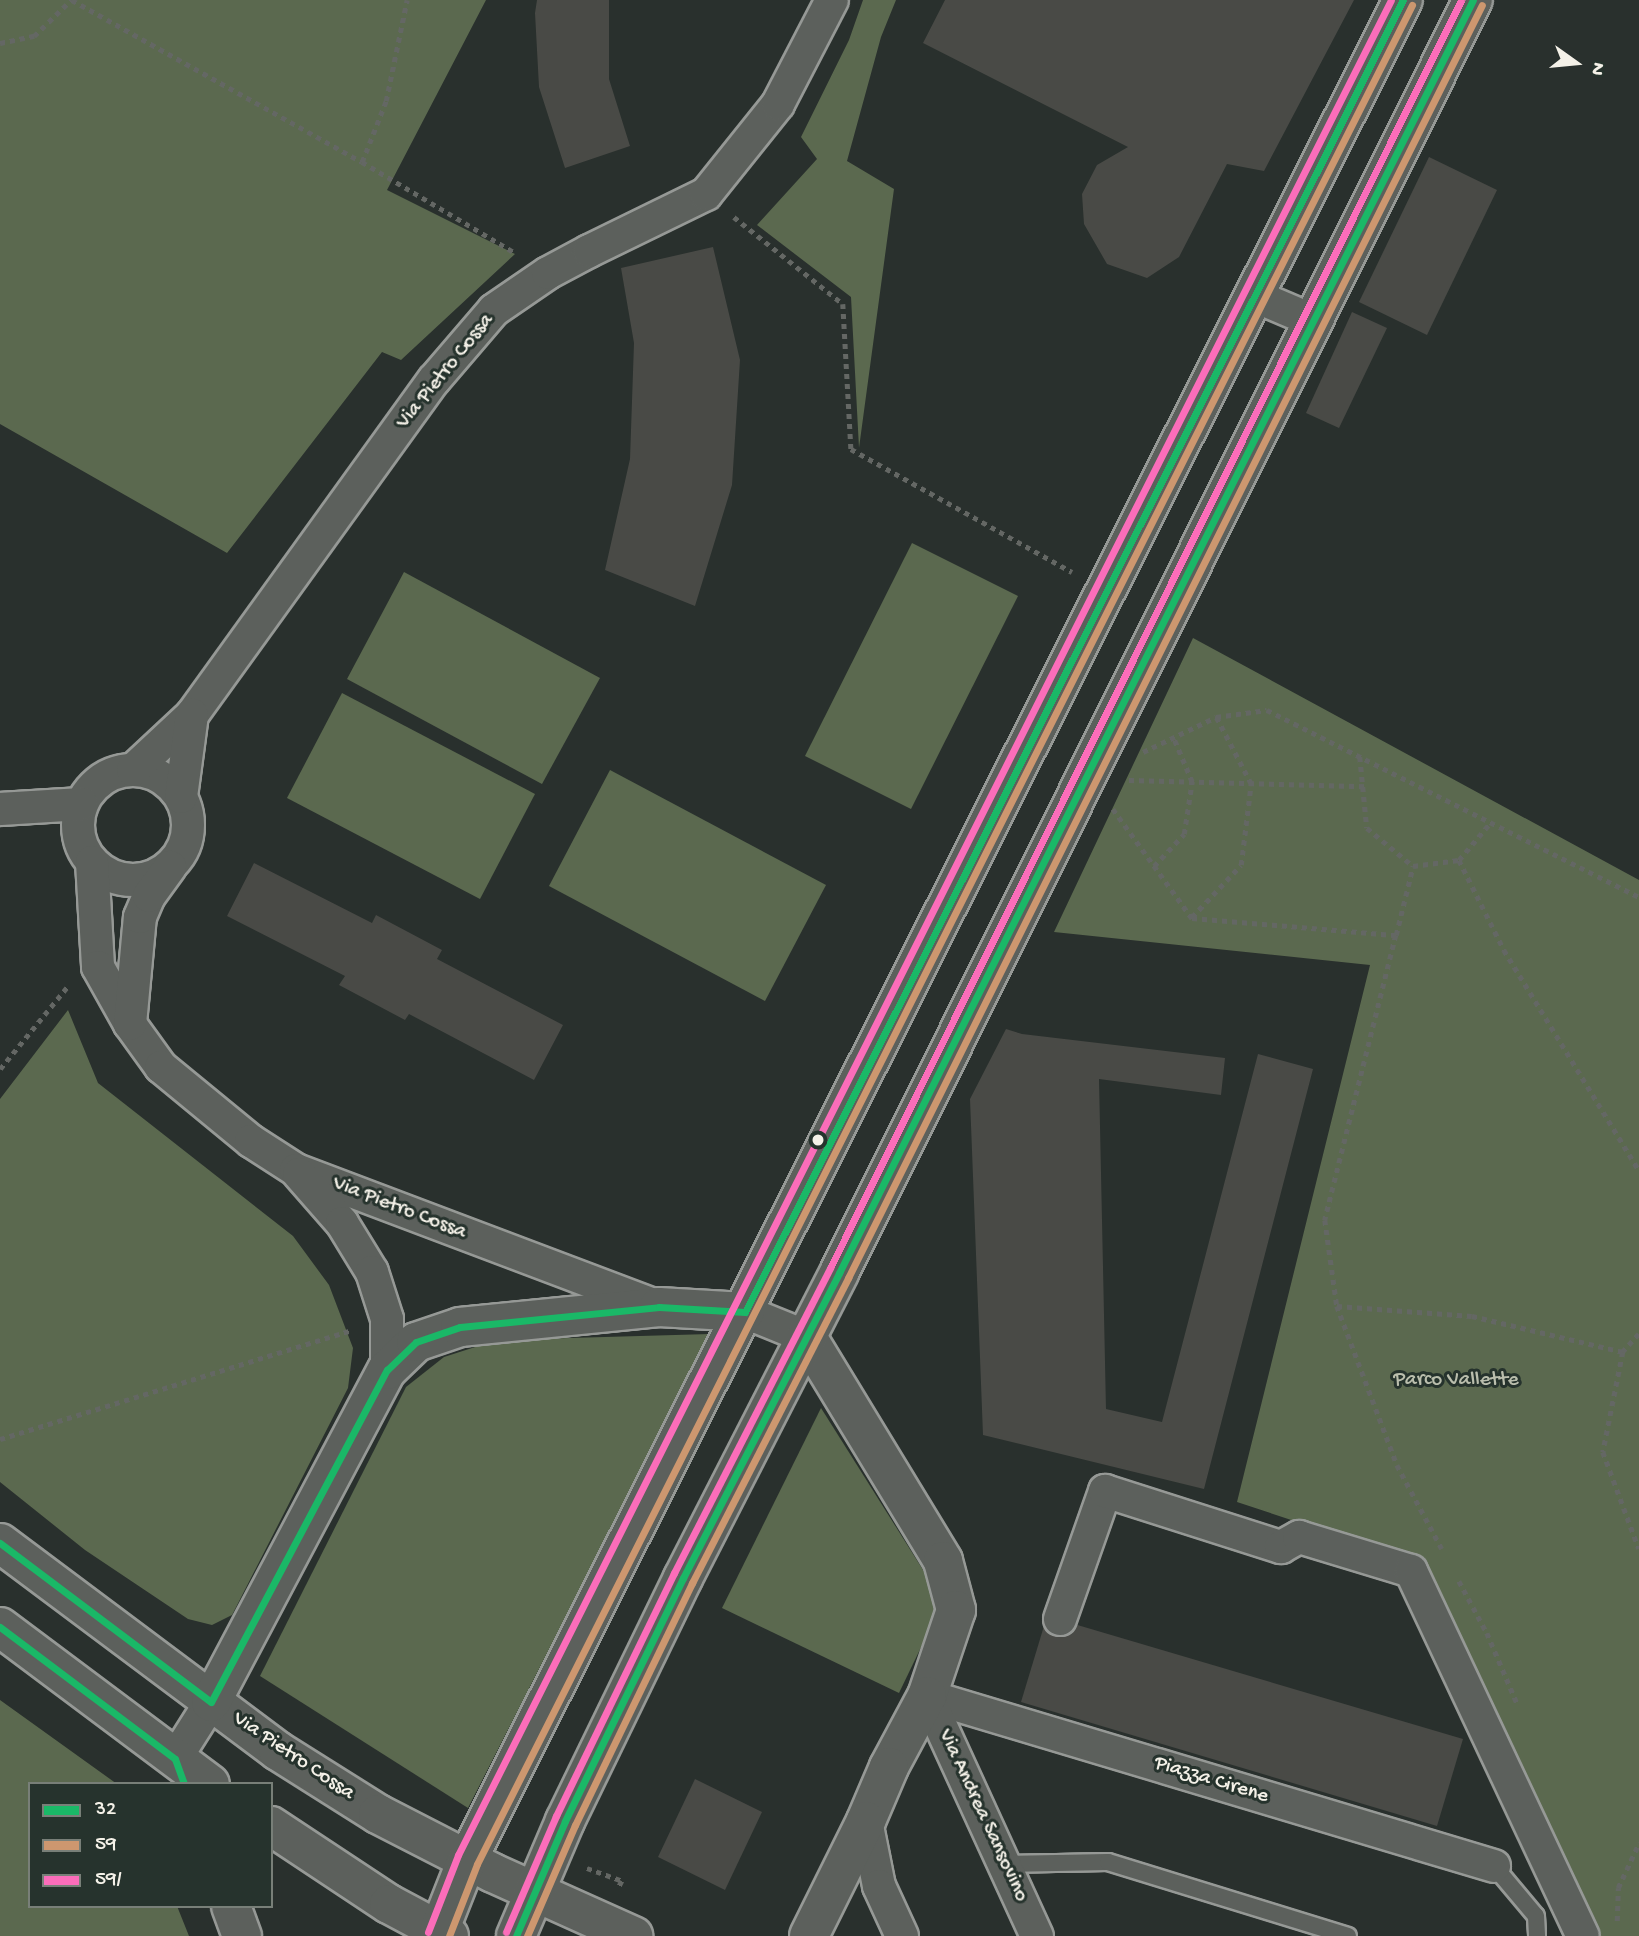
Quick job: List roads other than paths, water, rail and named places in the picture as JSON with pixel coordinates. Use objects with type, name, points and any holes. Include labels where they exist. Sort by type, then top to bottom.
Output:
[{"type":"main road","points":[[273,1827],[334,1870],[442,1934],[467,1860],[1403,0]]},
{"type":"main road","points":[[516,1936],[565,1821],[683,1577],[807,1337],[1473,0]]},
{"type":"main road","points":[[211,1702],[387,1370],[416,1342],[460,1327],[659,1307],[745,1311]]},
{"type":"main road","points":[[807,1337],[943,1562],[956,1610],[927,1696],[889,1767],[810,1936]]},
{"type":"main road","name":"Via Pietro Cossa","points":[[0,1543],[278,1751],[378,1814],[536,1892]]},
{"type":"main road","points":[[0,1627],[180,1771],[205,1782]]},
{"type":"main road","points":[[536,1892],[633,1936]]},
{"type":"main road","points":[[232,1908],[242,1936]]},
{"type":"street","name":"Via Pietro Cossa","points":[[659,1307],[296,1170],[251,1140],[161,1067],[130,1024],[98,967],[92,862],[79,836],[82,804],[90,789],[103,778],[133,770],[192,715],[434,380],[494,310],[548,273],[706,194],[778,104],[832,0]]},
{"type":"street","points":[[1255,296],[1314,321]]},
{"type":"street","name":"Via Pietro Cossa","points":[[130,1024],[140,917],[149,896],[181,853],[188,837],[188,819],[181,797],[192,715]]},
{"type":"street","points":[[133,770],[164,779],[181,797]]},
{"type":"street","points":[[0,809],[82,804]]},
{"type":"street","points":[[92,862],[106,874],[122,880],[155,877],[170,867]]},
{"type":"street","name":"Via Pietro Cossa","points":[[296,1170],[342,1223],[372,1272],[387,1319],[387,1370]]},
{"type":"street","points":[[745,1311],[807,1337]]},
{"type":"street","points":[[1060,1619],[1105,1491],[1281,1548],[1299,1537],[1411,1571],[1583,1936]]},
{"type":"street","name":"Via Andrea Sansovino","points":[[927,1696],[1037,1936]]},
{"type":"street","name":"Piazza Cirene","points":[[927,1696],[1494,1866]]},
{"type":"street","points":[[180,1771],[211,1702]]},
{"type":"street","points":[[866,1821],[878,1886],[902,1936]]},
{"type":"lane","points":[[1004,1864],[1108,1862],[1348,1936]]},
{"type":"lane","points":[[1494,1866],[1536,1916],[1537,1936]]},
{"type":"park label","name":"Parco Vallette","points":[[1456,1381]]}]
